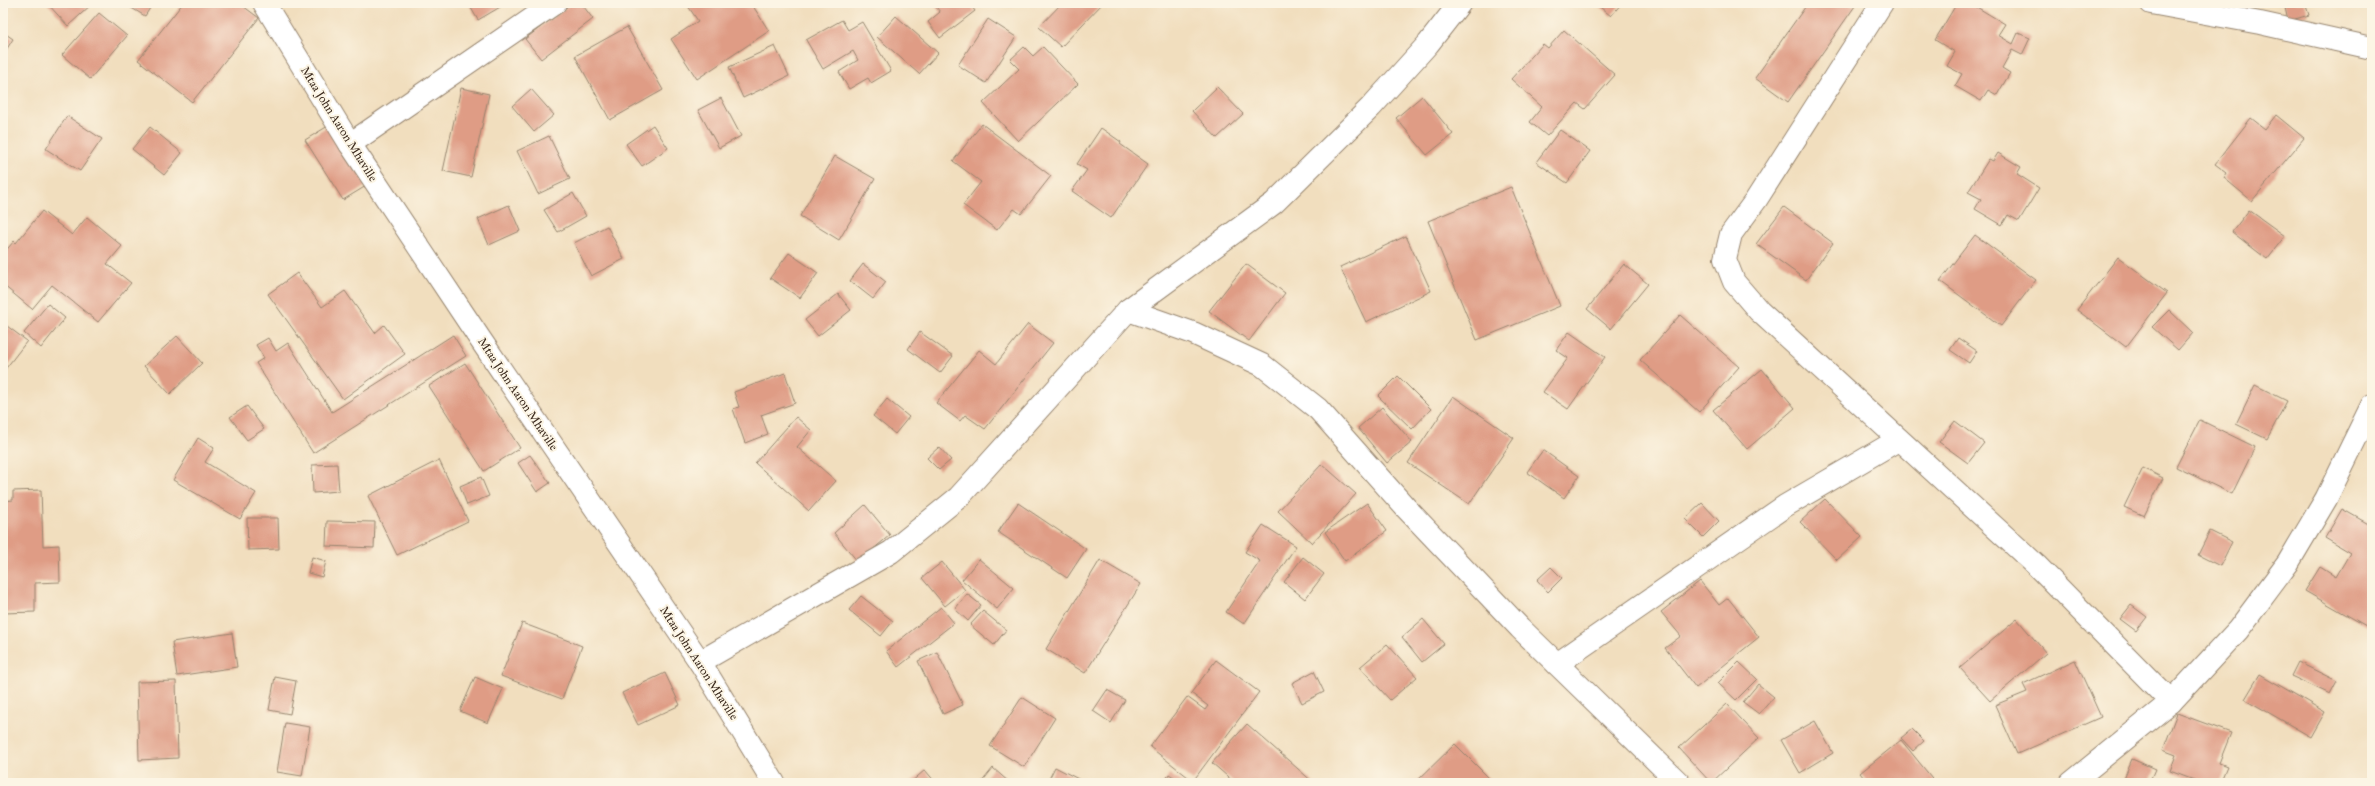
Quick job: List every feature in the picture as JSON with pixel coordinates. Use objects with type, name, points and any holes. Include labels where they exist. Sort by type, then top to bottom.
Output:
[{"type":"street","name":"Mtaa John Aaron Mhaville","points":[[264,3],[350,144],[480,339],[700,662],[774,783]]},
{"type":"street","points":[[350,144],[555,3]]},
{"type":"street","points":[[700,662],[891,552],[959,497],[1128,310],[1274,203],[1371,107],[1428,44],[1460,3]]},
{"type":"street","points":[[1882,3],[1756,200],[1731,234],[1725,259],[1734,282],[1760,311],[1898,440],[2036,565],[2171,702]]},
{"type":"street","points":[[2151,3],[2260,23],[2372,48]]},
{"type":"street","points":[[1128,310],[1193,333],[1262,365],[1318,409],[1406,508],[1557,664],[1679,783]]},
{"type":"street","points":[[2071,783],[2171,702],[2238,630],[2288,563],[2326,499],[2372,405]]},
{"type":"street","points":[[1557,664],[1785,506],[1898,440]]},
{"type":"building","points":[[47,3],[93,3],[68,26]]},
{"type":"building","points":[[123,3],[153,3],[145,16]]},
{"type":"building","points":[[183,3],[239,3],[259,18],[192,102],[138,60]]},
{"type":"building","points":[[468,3],[507,3],[478,20]]},
{"type":"building","points":[[572,3],[581,3],[593,19],[541,59],[525,39]]},
{"type":"building","points":[[692,3],[751,3],[769,31],[697,79],[671,39],[698,21],[688,6]]},
{"type":"building","points":[[933,3],[969,3],[975,11],[940,38],[928,22],[940,12]]},
{"type":"building","points":[[1062,3],[1103,3],[1061,47],[1039,27]]},
{"type":"building","points":[[1595,3],[1622,3],[1611,16]]},
{"type":"building","points":[[1808,3],[1850,3],[1855,6],[1788,102],[1755,78]]},
{"type":"building","points":[[1957,3],[1970,3],[2005,24],[1998,35],[2013,44],[2018,33],[2030,38],[2022,55],[2012,50],[2002,68],[2010,73],[1997,95],[1988,90],[1981,101],[1955,86],[1962,74],[1947,66],[1955,52],[1935,40]]},
{"type":"building","points":[[2284,3],[2305,3],[2309,15],[2288,21]]},
{"type":"building","points":[[99,13],[127,36],[90,79],[62,55]]},
{"type":"building","points":[[896,16],[938,53],[919,74],[877,37]]},
{"type":"building","points":[[988,19],[1016,37],[986,83],[958,65]]},
{"type":"building","points":[[842,20],[848,30],[862,22],[891,71],[871,83],[868,78],[849,89],[839,72],[858,60],[853,51],[823,69],[806,40]]},
{"type":"building","points":[[627,27],[663,90],[610,120],[575,56]]},
{"type":"building","points":[[1564,30],[1615,75],[1585,109],[1577,103],[1547,136],[1530,122],[1542,107],[1511,79],[1543,44],[1548,48]]},
{"type":"building","points":[[3,32],[13,39],[3,55]]},
{"type":"building","points":[[775,46],[789,76],[743,98],[729,67]]},
{"type":"building","points":[[1024,47],[1033,56],[1043,47],[1078,84],[1018,141],[983,103],[1019,69],[1010,60]]},
{"type":"building","points":[[1217,87],[1243,114],[1217,138],[1192,111]]},
{"type":"building","points":[[461,88],[489,94],[471,177],[443,171]]},
{"type":"building","points":[[531,89],[554,115],[534,132],[512,106]]},
{"type":"building","points":[[1422,96],[1453,134],[1427,155],[1396,118]]},
{"type":"building","points":[[721,98],[741,136],[719,148],[698,110]]},
{"type":"building","points":[[2276,115],[2304,138],[2252,201],[2224,178],[2227,173],[2215,164],[2251,118],[2265,129]]},
{"type":"building","points":[[67,116],[102,139],[80,171],[46,149]]},
{"type":"building","points":[[333,123],[371,183],[343,200],[305,140]]},
{"type":"building","points":[[982,124],[1051,176],[1021,214],[1014,209],[997,230],[963,205],[981,182],[953,161]]},
{"type":"building","points":[[653,125],[668,148],[642,166],[626,144]]},
{"type":"building","points":[[150,127],[182,153],[164,175],[132,149]]},
{"type":"building","points":[[1101,128],[1148,164],[1111,218],[1072,191],[1087,170],[1077,164]]},
{"type":"building","points":[[1560,130],[1590,151],[1567,183],[1536,162]]},
{"type":"building","points":[[549,136],[570,179],[538,194],[517,151]]},
{"type":"building","points":[[1998,153],[2021,167],[2017,174],[2039,188],[2019,221],[2008,215],[2002,225],[1975,209],[1981,199],[1968,192],[1989,159],[1993,161]]},
{"type":"building","points":[[835,156],[875,179],[839,240],[800,216]]},
{"type":"building","points":[[1511,187],[1560,306],[1477,340],[1428,221]]},
{"type":"building","points":[[573,193],[586,216],[558,232],[544,210]]},
{"type":"building","points":[[509,205],[520,231],[489,245],[478,219]]},
{"type":"building","points":[[1784,207],[1833,243],[1806,280],[1756,244]]},
{"type":"building","points":[[2249,210],[2285,236],[2267,259],[2232,232]]},
{"type":"building","points":[[42,211],[72,235],[87,217],[122,246],[107,264],[131,283],[98,322],[52,285],[32,309],[3,285],[3,254],[14,241],[16,243]]},
{"type":"building","points":[[607,226],[624,259],[591,276],[574,243]]},
{"type":"building","points":[[1975,235],[2036,280],[2001,326],[1940,281]]},
{"type":"building","points":[[1406,236],[1431,291],[1366,322],[1340,267]]},
{"type":"building","points":[[789,253],[818,273],[800,298],[770,278]]},
{"type":"building","points":[[2118,257],[2167,293],[2126,347],[2077,310]]},
{"type":"building","points":[[863,264],[886,282],[873,299],[850,281]]},
{"type":"building","points":[[1246,264],[1285,293],[1249,341],[1209,311]]},
{"type":"building","points":[[1624,264],[1648,284],[1611,329],[1587,309]]},
{"type":"building","points":[[297,273],[322,307],[345,291],[375,333],[384,325],[405,354],[343,399],[268,294]]},
{"type":"building","points":[[838,294],[851,310],[818,336],[805,320]]},
{"type":"building","points":[[48,304],[65,318],[41,348],[24,333]]},
{"type":"building","points":[[2169,310],[2193,333],[2178,350],[2152,327]]},
{"type":"building","points":[[1680,315],[1739,367],[1699,412],[1640,360]]},
{"type":"building","points":[[3,323],[27,341],[3,372]]},
{"type":"building","points":[[1028,324],[1053,343],[985,429],[965,415],[960,421],[936,403],[979,350],[996,364]]},
{"type":"building","points":[[920,332],[953,356],[940,373],[908,349]]},
{"type":"building","points":[[1569,332],[1605,357],[1568,409],[1543,392],[1568,358],[1556,350]]},
{"type":"building","points":[[453,335],[466,356],[313,453],[256,363],[264,358],[256,345],[268,338],[276,351],[288,343],[332,412]]},
{"type":"building","points":[[177,336],[202,363],[170,394],[144,366]]},
{"type":"building","points":[[1958,338],[1977,351],[1969,363],[1950,350]]},
{"type":"building","points":[[465,363],[520,448],[484,471],[429,386]]},
{"type":"building","points":[[1762,369],[1795,408],[1747,449],[1713,410]]},
{"type":"building","points":[[785,373],[795,403],[761,415],[768,434],[745,443],[733,409],[739,407],[734,392]]},
{"type":"building","points":[[1398,376],[1431,409],[1412,429],[1378,396]]},
{"type":"building","points":[[2255,385],[2287,401],[2267,439],[2236,424]]},
{"type":"building","points":[[1453,396],[1514,438],[1469,504],[1408,463]]},
{"type":"building","points":[[887,399],[909,417],[895,434],[873,416]]},
{"type":"building","points":[[247,406],[264,429],[247,440],[230,417]]},
{"type":"building","points":[[1382,407],[1412,442],[1387,463],[1358,428]]},
{"type":"building","points":[[796,417],[811,430],[797,447],[836,481],[809,511],[755,463]]},
{"type":"building","points":[[2200,420],[2255,447],[2232,494],[2176,467]]},
{"type":"building","points":[[1955,421],[1984,443],[1968,463],[1939,442]]},
{"type":"building","points":[[198,438],[214,448],[205,462],[256,493],[240,519],[173,480]]},
{"type":"building","points":[[939,447],[951,460],[939,470],[927,458]]},
{"type":"building","points":[[1543,450],[1579,476],[1564,498],[1527,472]]},
{"type":"building","points":[[530,455],[550,483],[537,492],[518,463]]},
{"type":"building","points":[[439,460],[468,521],[397,555],[368,496]]},
{"type":"building","points":[[337,464],[339,491],[313,493],[312,465]]},
{"type":"building","points":[[1322,464],[1356,494],[1312,543],[1278,511]]},
{"type":"building","points":[[2143,468],[2163,478],[2144,516],[2124,507]]},
{"type":"building","points":[[481,477],[489,496],[467,505],[460,486]]},
{"type":"building","points":[[41,490],[43,546],[59,545],[60,582],[35,583],[35,612],[3,613],[3,501],[13,500],[13,491]]},
{"type":"building","points":[[1825,499],[1862,537],[1837,560],[1800,522]]},
{"type":"building","points":[[1018,503],[1086,549],[1067,578],[998,532]]},
{"type":"building","points":[[1367,503],[1387,531],[1345,561],[1325,532]]},
{"type":"building","points":[[1702,503],[1719,521],[1703,537],[1685,519]]},
{"type":"building","points":[[865,505],[890,535],[858,562],[834,533]]},
{"type":"building","points":[[2342,509],[2372,526],[2372,616],[2366,626],[2305,591],[2320,567],[2336,577],[2350,553],[2325,538]]},
{"type":"building","points":[[247,518],[278,518],[279,549],[248,550]]},
{"type":"building","points":[[327,521],[375,522],[374,548],[326,546]]},
{"type":"building","points":[[1263,525],[1296,546],[1244,624],[1226,612],[1260,561],[1245,552]]},
{"type":"building","points":[[2210,531],[2232,542],[2220,566],[2198,555]]},
{"type":"building","points":[[312,557],[326,561],[322,577],[308,573]]},
{"type":"building","points":[[1303,557],[1324,574],[1305,599],[1284,582]]},
{"type":"building","points":[[979,559],[1014,588],[997,609],[962,580]]},
{"type":"building","points":[[1100,560],[1141,584],[1085,673],[1046,649]]},
{"type":"building","points":[[942,562],[965,590],[945,606],[922,578]]},
{"type":"building","points":[[1551,567],[1562,578],[1548,592],[1537,580]]},
{"type":"building","points":[[1700,581],[1719,605],[1728,598],[1759,637],[1696,688],[1665,648],[1681,636],[1661,612]]},
{"type":"building","points":[[967,594],[981,605],[968,621],[955,609]]},
{"type":"building","points":[[861,596],[893,621],[881,636],[849,610]]},
{"type":"building","points":[[2131,605],[2147,617],[2136,631],[2120,619]]},
{"type":"building","points":[[941,607],[954,623],[898,667],[886,651]]},
{"type":"building","points":[[983,611],[1006,630],[994,645],[970,625]]},
{"type":"building","points":[[1423,619],[1444,644],[1422,662],[1402,637]]},
{"type":"building","points":[[2017,619],[2046,653],[1990,701],[1960,668]]},
{"type":"building","points":[[522,623],[582,646],[562,699],[501,676]]},
{"type":"building","points":[[232,633],[237,667],[177,676],[172,642]]},
{"type":"building","points":[[1387,644],[1417,677],[1390,700],[1360,667]]},
{"type":"building","points":[[937,652],[963,705],[943,714],[918,661]]},
{"type":"building","points":[[1216,660],[1259,692],[1193,781],[1150,747],[1187,697],[1205,710],[1208,706],[1191,693]]},
{"type":"building","points":[[2075,660],[2101,717],[2017,754],[1995,705],[2027,692],[2023,684]]},
{"type":"building","points":[[1739,662],[1757,679],[1736,700],[1718,683]]},
{"type":"building","points":[[2298,662],[2337,681],[2330,694],[2291,676]]},
{"type":"building","points":[[1314,671],[1324,692],[1302,703],[1292,683]]},
{"type":"building","points":[[665,673],[680,705],[638,725],[622,693]]},
{"type":"building","points":[[2260,674],[2325,712],[2311,737],[2245,699]]},
{"type":"building","points":[[275,677],[296,681],[290,714],[269,710]]},
{"type":"building","points":[[475,677],[503,689],[488,723],[460,711]]},
{"type":"building","points":[[176,681],[178,758],[139,760],[137,682]]},
{"type":"building","points":[[1758,684],[1774,697],[1759,714],[1743,702]]},
{"type":"building","points":[[1107,690],[1125,700],[1111,723],[1093,711]]},
{"type":"building","points":[[1022,697],[1055,718],[1024,767],[990,746]]},
{"type":"building","points":[[1727,704],[1759,738],[1711,783],[1679,748]]},
{"type":"building","points":[[2177,713],[2231,733],[2219,763],[2227,766],[2220,783],[2202,783],[2170,771],[2176,755],[2163,750]]},
{"type":"building","points":[[1815,721],[1833,753],[1800,773],[1781,740]]},
{"type":"building","points":[[285,723],[310,727],[302,776],[277,772]]},
{"type":"building","points":[[1247,724],[1314,783],[1235,783],[1212,763]]},
{"type":"building","points":[[1912,729],[1924,741],[1913,751],[1901,738]]},
{"type":"building","points":[[1901,740],[1936,783],[1868,783],[1860,773]]},
{"type":"building","points":[[1455,744],[1494,783],[1415,783]]},
{"type":"building","points":[[2132,759],[2155,769],[2149,783],[2122,783]]},
{"type":"building","points":[[1055,767],[1086,783],[1047,783]]},
{"type":"building","points":[[993,768],[1010,783],[981,783]]},
{"type":"building","points":[[925,770],[936,783],[910,783]]},
{"type":"building","points":[[1169,774],[1183,783],[1164,783]]}]
